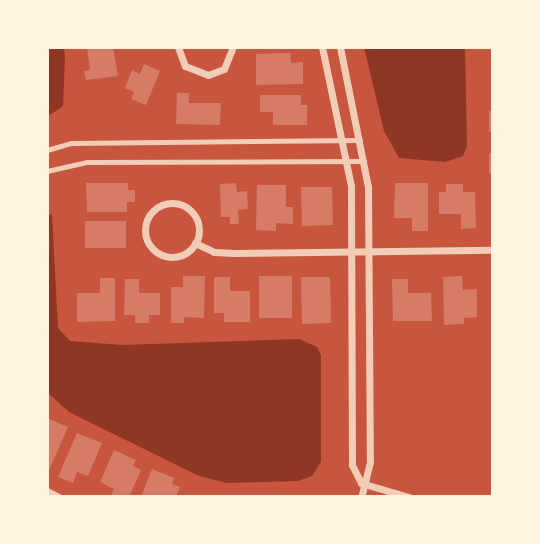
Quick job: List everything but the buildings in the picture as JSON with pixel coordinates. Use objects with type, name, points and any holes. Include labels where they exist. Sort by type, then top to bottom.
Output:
[{"type":"street","points":[[178,47],[184,66],[208,75],[224,69],[233,47]]},
{"type":"street","points":[[322,47],[347,162],[351,250],[352,465],[361,483],[409,497]]},
{"type":"street","points":[[340,47],[365,161],[370,250],[370,462],[361,483],[360,497]]},
{"type":"street","points":[[167,204],[185,207],[198,225],[195,243],[179,256],[159,254],[146,238],[148,218],[167,204]]},
{"type":"street","points":[[195,243],[214,252],[234,253],[493,250]]},
{"type":"street","points":[[47,491],[59,497]]},
{"type":"lane","points":[[47,150],[71,143],[360,140]]},
{"type":"lane","points":[[47,171],[87,162],[365,161]]},
{"type":"shaded area","points":[[47,47],[64,47],[65,57],[63,106],[47,117]]},
{"type":"shaded area","points":[[364,47],[465,47],[467,146],[463,156],[445,162],[399,158],[384,131]]},
{"type":"shaded area","points":[[47,214],[52,215],[58,328],[70,341],[122,345],[299,339],[317,347],[321,355],[321,462],[312,476],[298,481],[227,483],[199,476],[69,412],[47,392]]}]
